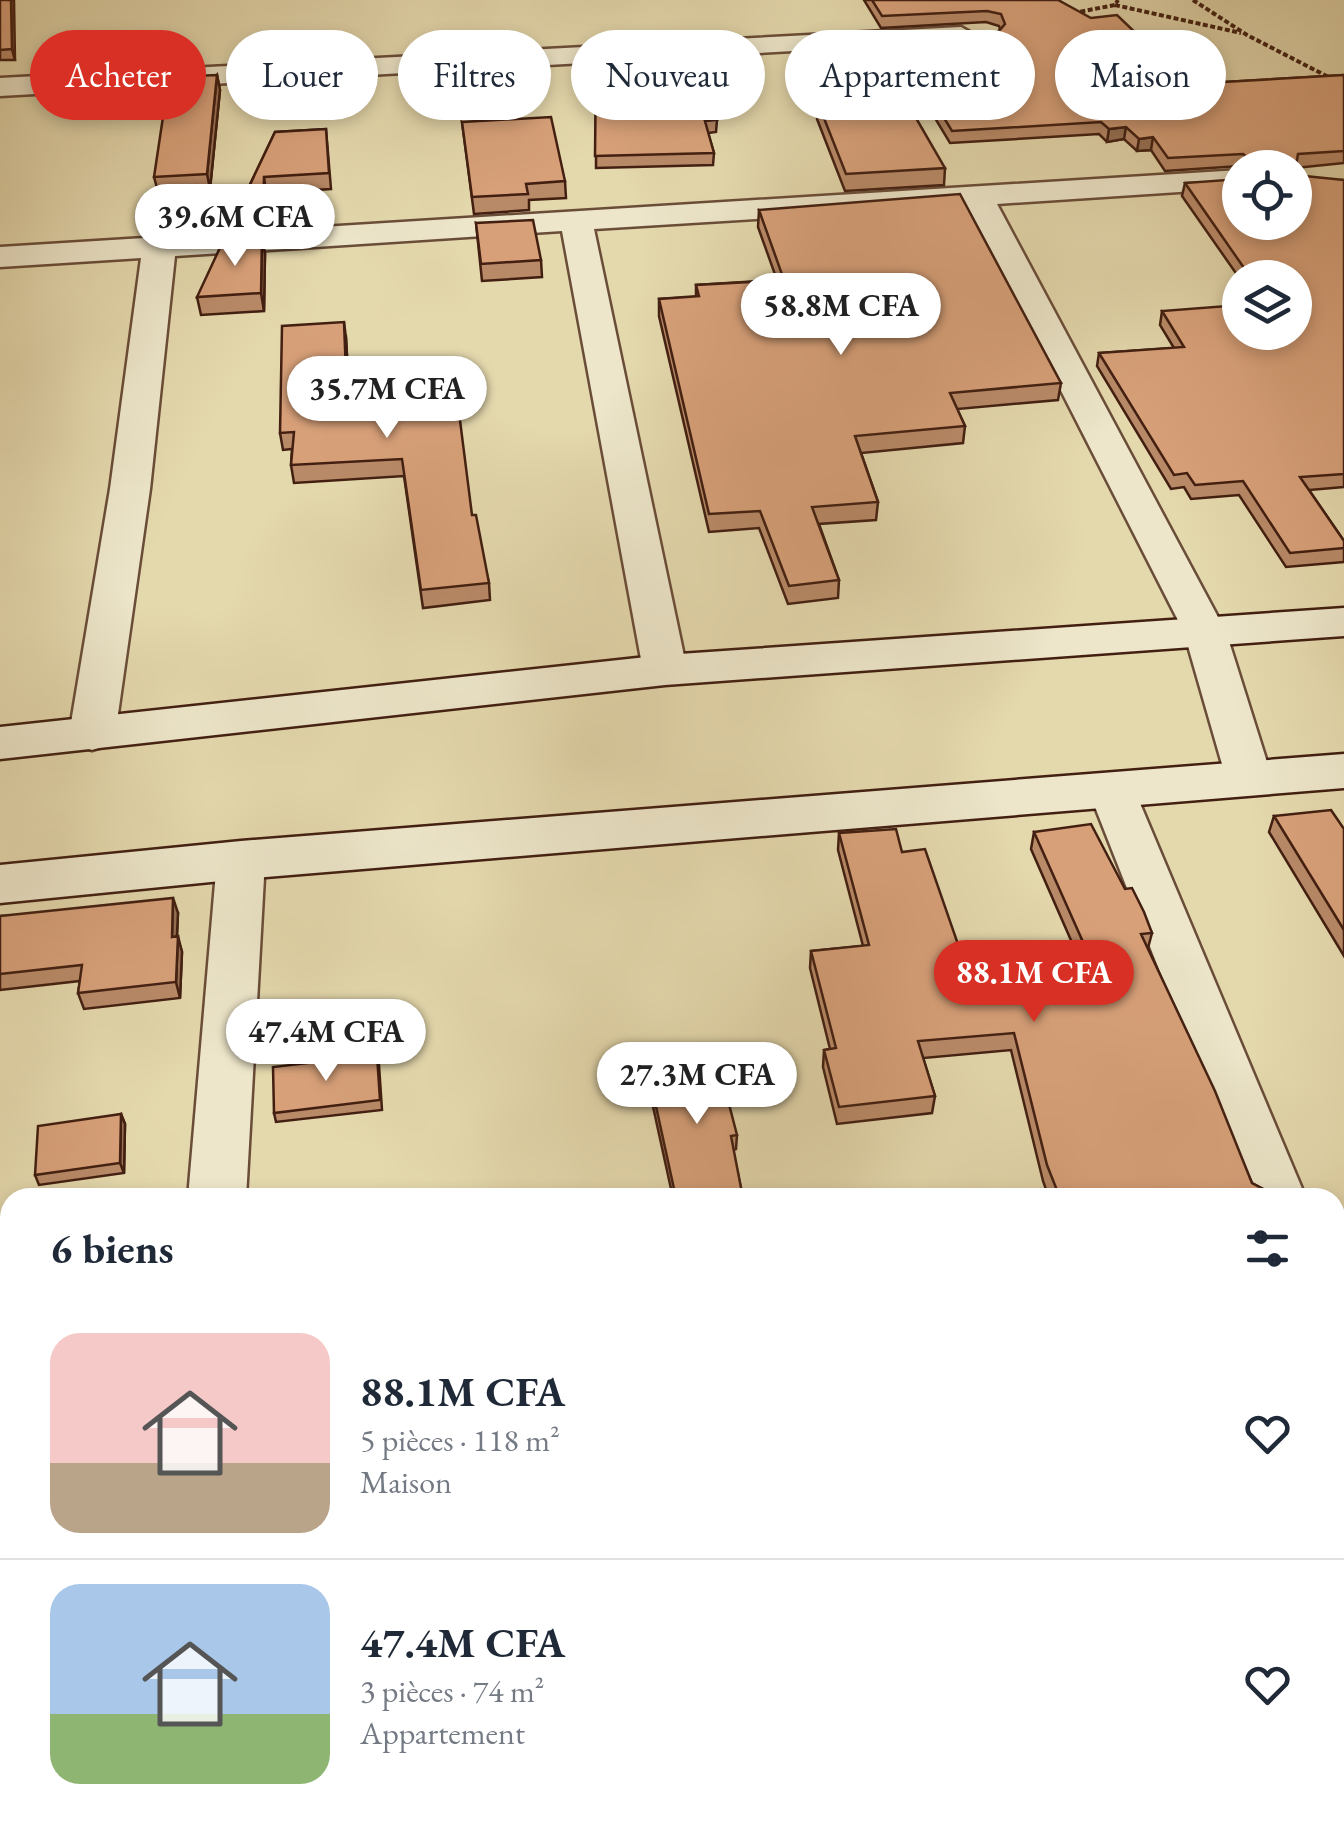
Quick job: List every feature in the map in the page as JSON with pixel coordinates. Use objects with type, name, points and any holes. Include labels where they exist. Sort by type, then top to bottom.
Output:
[{"type":"street","points":[[0,88],[785,45]]},
{"type":"street","points":[[0,258],[1222,180]]},
{"type":"street","points":[[977,196],[1205,632],[1249,778]]},
{"type":"street","points":[[576,219],[664,670]]},
{"type":"street","points":[[92,736],[130,489],[160,248]]},
{"type":"street","points":[[0,742],[92,736],[664,670],[1344,622]]},
{"type":"street","points":[[0,884],[241,860],[1344,771]]},
{"type":"street","points":[[1111,788],[1274,1188]]},
{"type":"street","points":[[218,1188],[241,860]]},
{"type":"path","points":[[1193,0],[1247,35],[1344,85]]},
{"type":"path","points":[[1003,30],[1116,3],[1247,35]]},
{"type":"building","points":[[0,0],[11,0],[12,49],[0,50]]},
{"type":"building","points":[[872,0],[1058,0],[1091,18],[1117,15],[1133,30],[1055,30],[1055,120],[1226,120],[1226,82],[1344,75],[1344,151],[1222,150],[1222,155],[1168,158],[1153,137],[1139,139],[1126,127],[1109,129],[1101,122],[952,131],[945,120],[1035,120],[1035,30],[1000,30],[1005,24],[1001,14],[987,11],[882,16]]},
{"type":"building","points":[[206,75],[217,75],[207,174],[154,177],[163,120],[206,120]]},
{"type":"building","points":[[551,117],[565,181],[526,184],[528,194],[472,197],[462,122]]},
{"type":"building","points":[[595,120],[717,120],[705,121],[714,153],[595,156]]},
{"type":"building","points":[[825,120],[917,120],[945,168],[846,174]]},
{"type":"building","points":[[326,129],[329,173],[264,177],[263,211],[237,212],[275,132]]},
{"type":"building","points":[[1312,177],[1344,180],[1344,474],[1300,477],[1344,541],[1344,548],[1290,553],[1243,481],[1195,485],[1187,473],[1174,475],[1099,353],[1184,347],[1162,311],[1222,306],[1222,350],[1312,350],[1312,260],[1238,260],[1225,240],[1312,240]]},
{"type":"building","points":[[1222,180],[1222,236],[1185,183]]},
{"type":"building","points":[[960,194],[1061,383],[950,393],[965,426],[855,436],[878,502],[812,507],[839,580],[789,586],[760,511],[709,514],[659,299],[699,296],[696,285],[784,280],[759,210]]},
{"type":"building","points":[[533,220],[541,260],[481,264],[476,223]]},
{"type":"building","points":[[262,237],[261,293],[197,297],[224,239]]},
{"type":"building","points":[[344,322],[346,374],[453,365],[472,515],[476,515],[489,583],[421,590],[402,459],[291,465],[294,432],[280,433],[282,326]]},
{"type":"building","points":[[1331,810],[1344,829],[1344,930],[1274,816]]},
{"type":"building","points":[[1091,824],[1125,889],[1132,888],[1152,933],[1141,934],[1215,1091],[1252,1183],[1261,1188],[1056,1188],[1014,1033],[918,1041],[935,1096],[839,1107],[824,1050],[836,1048],[811,951],[869,945],[839,833],[896,829],[902,852],[925,849],[970,979],[1095,969],[1034,832]]},
{"type":"building","points":[[173,898],[172,937],[178,936],[176,982],[78,993],[82,965],[0,974],[0,916]]},
{"type":"building","points":[[716,1054],[737,1135],[731,1136],[741,1188],[674,1188],[647,1065]]},
{"type":"building","points":[[377,1055],[380,1100],[274,1113],[273,1067]]},
{"type":"building","points":[[121,1114],[120,1163],[35,1175],[38,1126]]}]
